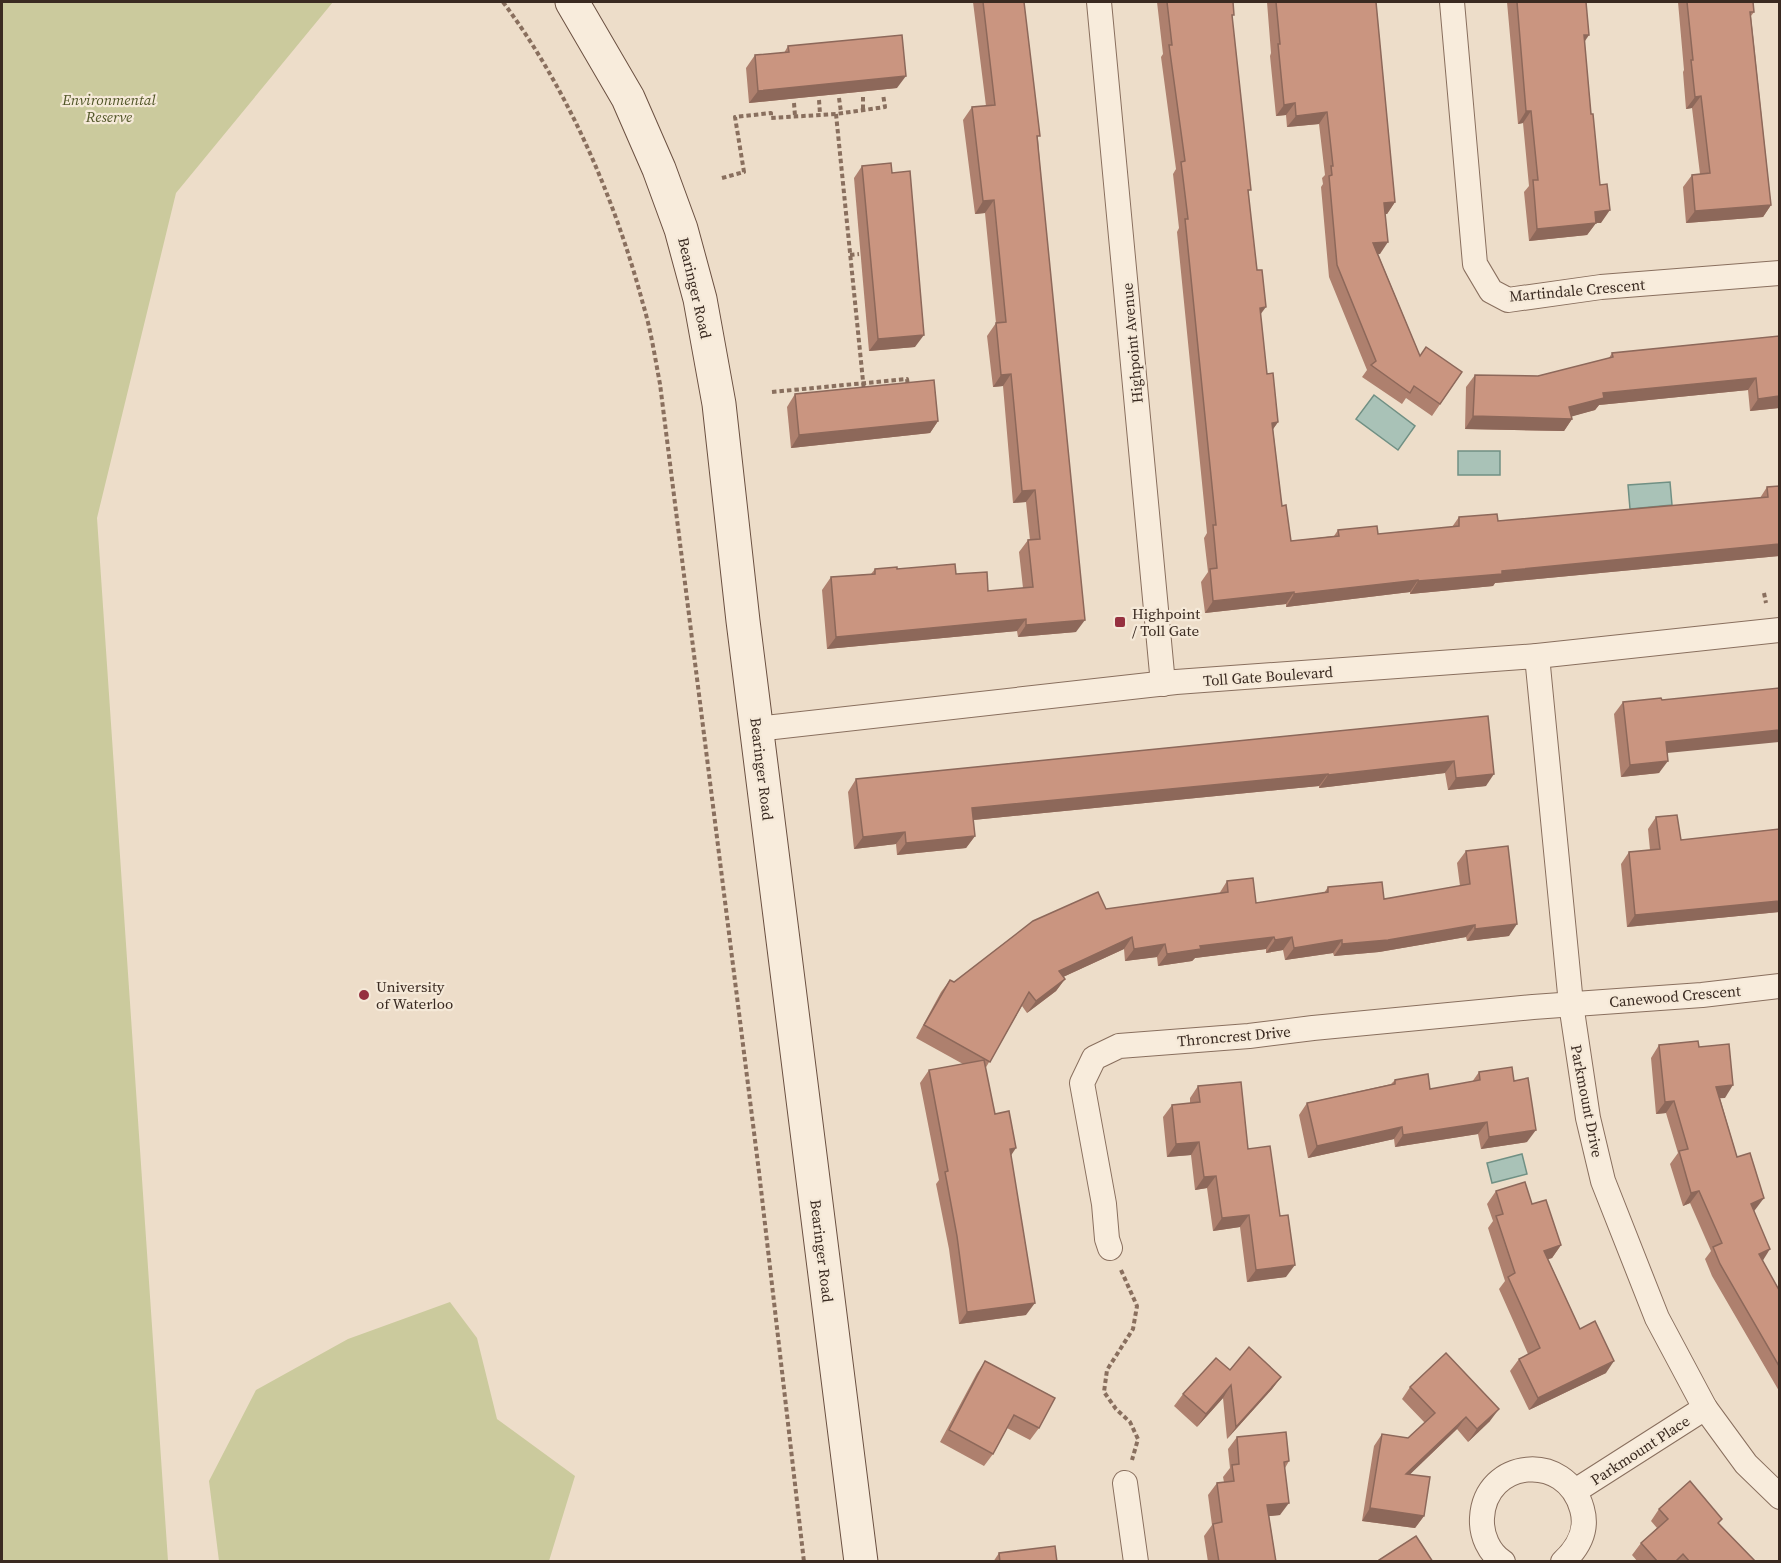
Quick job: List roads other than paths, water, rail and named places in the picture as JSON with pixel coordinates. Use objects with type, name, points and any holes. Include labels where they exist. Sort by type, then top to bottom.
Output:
[{"type":"street","name":"Bearinger Road","points":[[572,2],[628,98],[659,169],[681,229],[700,299],[719,404],[757,729],[861,1562]]},
{"type":"street","name":"Highpoint Avenue","points":[[1099,2],[1163,684]]},
{"type":"street","name":"Martindale Crescent","points":[[1452,2],[1475,264],[1491,291],[1508,300],[1601,287],[1779,273]]},
{"type":"street","name":"Toll Gate Boulevard","points":[[757,729],[1163,684],[1537,656],[1779,630]]},
{"type":"street","name":"Parkmount Drive","points":[[1537,656],[1571,1004],[1588,1118],[1603,1181],[1657,1318],[1705,1408],[1746,1464],[1779,1497]]},
{"type":"street","name":"Canewood Crescent","points":[[1571,1004],[1702,995],[1779,986]]},
{"type":"street","name":"Throncrest Drive","points":[[1110,1248],[1082,1083],[1094,1058],[1119,1046],[1249,1036],[1571,1004]]},
{"type":"street","name":"Parkmount Place","points":[[1575,1491],[1705,1408]]},
{"type":"street","name":"Parkmount Place","points":[[1503,1562],[1485,1541],[1481,1523],[1484,1505],[1494,1485],[1513,1473],[1536,1469],[1553,1473],[1568,1483],[1575,1491],[1584,1518],[1582,1536],[1574,1552],[1563,1562]]},
{"type":"street","points":[[1125,1483],[1136,1562]]},
{"type":"place","name":"Highpoint / Toll Gate","points":[[1120,622]]},
{"type":"place","name":"University of Waterloo","points":[[364,995]]},
{"type":"park label","name":"Environmental Reserve","points":[[109,108]]}]
